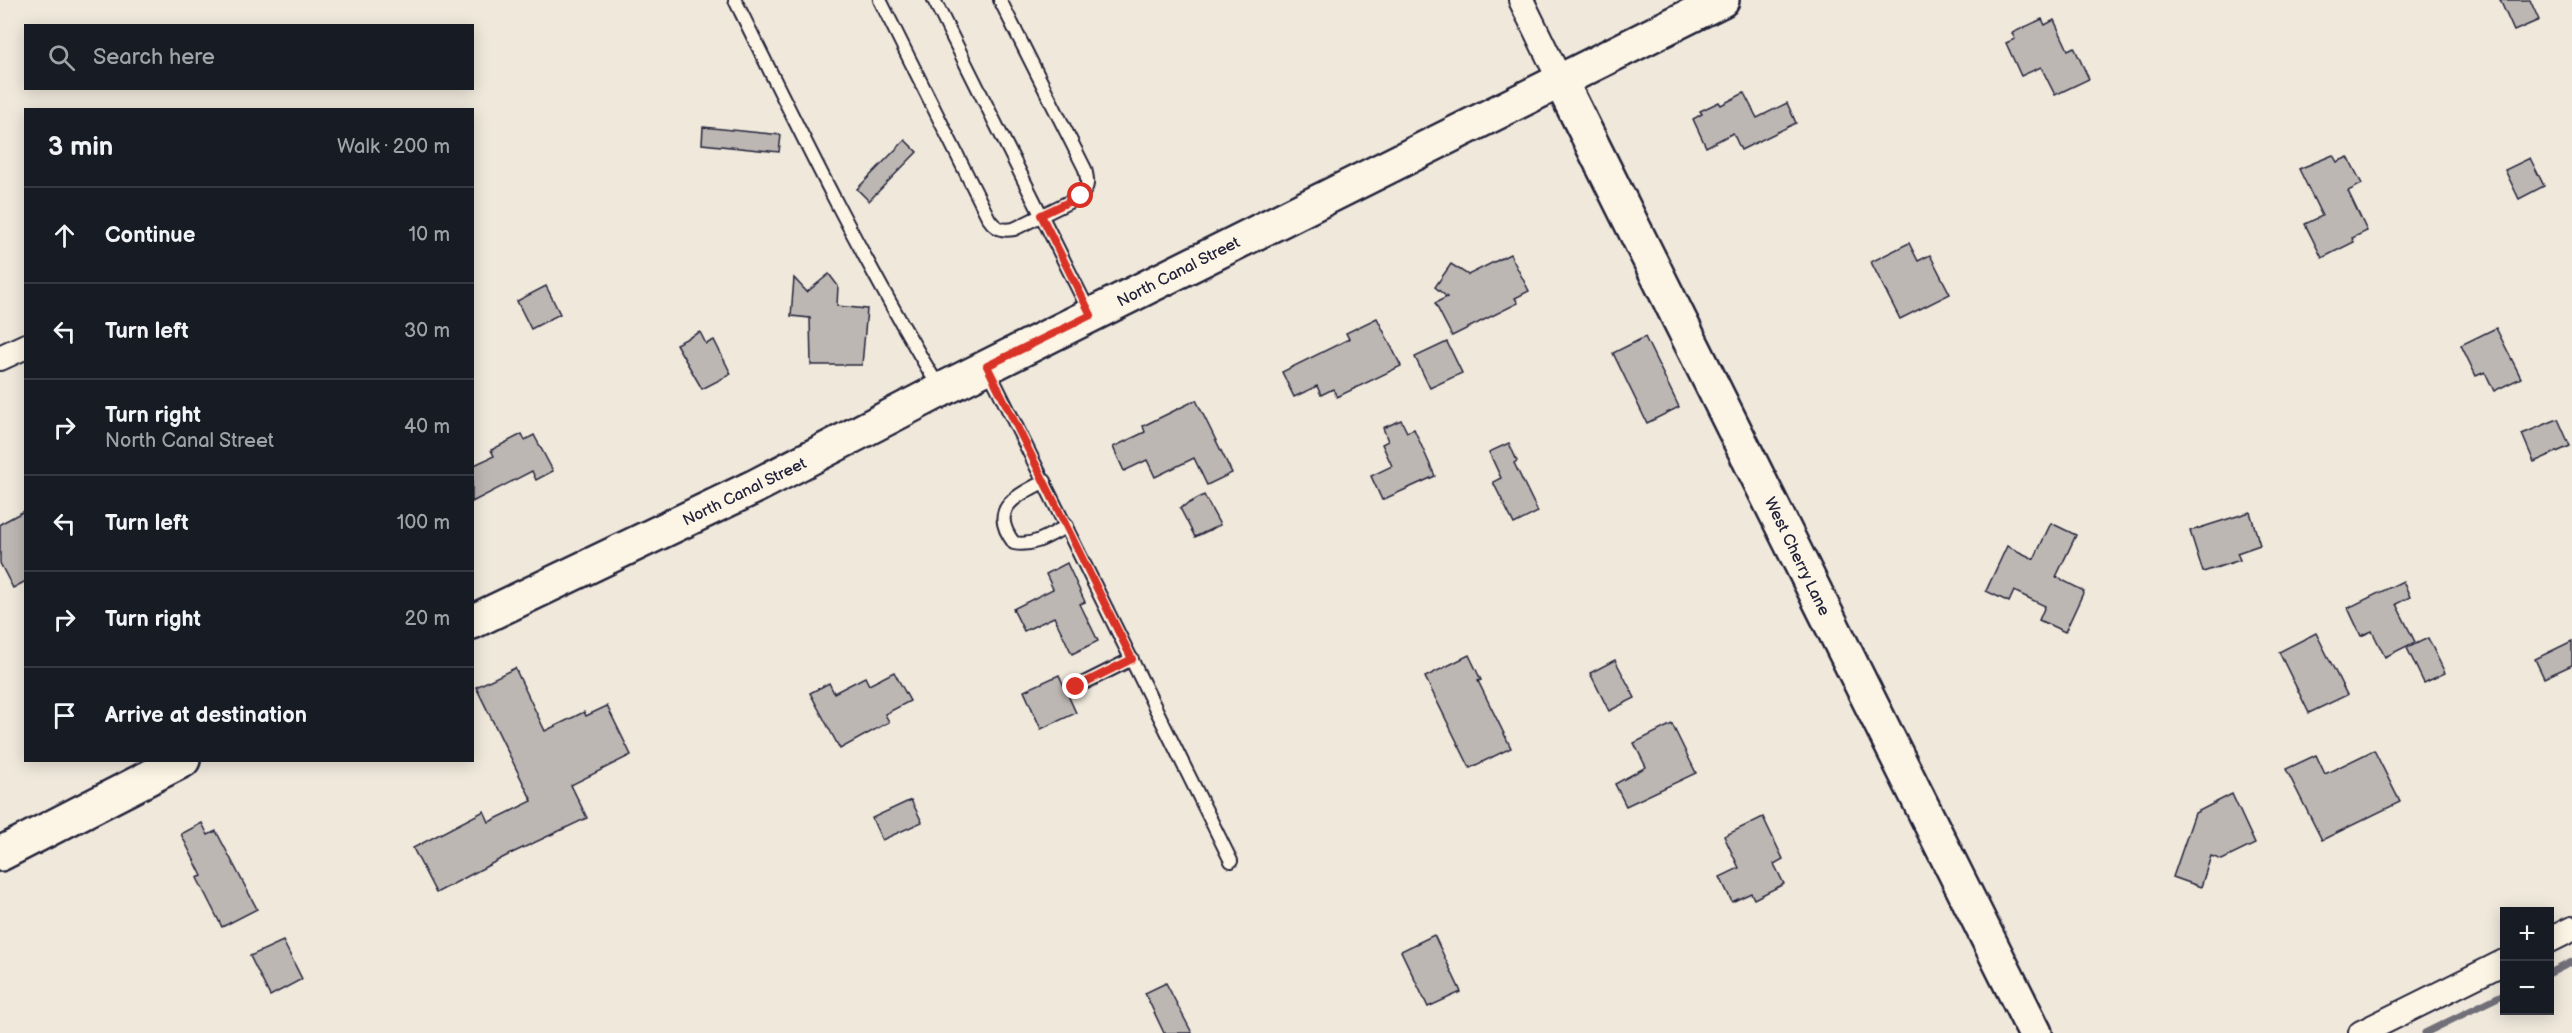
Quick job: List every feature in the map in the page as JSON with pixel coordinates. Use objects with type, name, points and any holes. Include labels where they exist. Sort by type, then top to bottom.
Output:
[{"type":"main road","name":"North Canal Street","points":[[474,621],[754,487],[987,366],[1722,0]]},
{"type":"main road","name":"West Cherry Lane","points":[[1560,80],[2035,1033]]},
{"type":"main road","points":[[0,854],[179,762]]},
{"type":"street","points":[[1521,0],[1560,80]]},
{"type":"street","points":[[0,358],[24,347]]},
{"type":"street","points":[[2554,938],[2572,929]]},
{"type":"street","points":[[2361,1033],[2500,964]]},
{"type":"lane","points":[[735,0],[826,186],[893,310],[941,390]]},
{"type":"lane","points":[[880,0],[995,227],[1004,231],[1014,229],[1081,196],[1088,181],[1000,0]]},
{"type":"lane","points":[[934,0],[1091,315]]},
{"type":"lane","points":[[987,366],[1231,861]]},
{"type":"lane","points":[[1045,481],[1007,504],[1003,516],[1006,533],[1014,543],[1023,545],[1034,543],[1067,525]]},
{"type":"lane","points":[[1076,687],[1132,659]]},
{"type":"building","points":[[2500,0],[2530,0],[2539,20],[2514,31]]},
{"type":"building","points":[[2042,19],[2045,25],[2054,20],[2068,50],[2074,47],[2089,79],[2055,95],[2041,67],[2021,76],[2006,43],[2015,39],[2012,33]]},
{"type":"building","points":[[1744,93],[1757,118],[1787,103],[1796,123],[1741,150],[1733,133],[1706,147],[1693,119],[1702,114],[1700,111],[1719,102],[1721,105]]},
{"type":"building","points":[[703,127],[781,135],[779,152],[702,144]]},
{"type":"building","points":[[905,140],[917,152],[869,201],[857,189]]},
{"type":"building","points":[[2333,155],[2337,162],[2348,157],[2362,184],[2348,191],[2367,231],[2352,238],[2354,242],[2322,258],[2305,224],[2322,216],[2299,169]]},
{"type":"building","points":[[2530,158],[2544,186],[2519,199],[2505,170]]},
{"type":"building","points":[[1909,243],[1918,261],[1930,255],[1950,294],[1900,319],[1871,262]]},
{"type":"building","points":[[1510,254],[1529,291],[1515,298],[1518,303],[1452,336],[1435,303],[1447,297],[1435,287],[1451,264],[1468,275]]},
{"type":"building","points":[[829,274],[838,286],[837,306],[867,309],[862,365],[811,365],[810,318],[791,316],[794,278],[807,292]]},
{"type":"building","points":[[546,286],[560,314],[531,329],[517,301]]},
{"type":"building","points":[[1377,318],[1401,366],[1337,397],[1333,389],[1321,395],[1317,386],[1294,397],[1282,372],[1349,339],[1346,333]]},
{"type":"building","points":[[2496,328],[2521,378],[2494,391],[2485,372],[2476,376],[2461,345]]},
{"type":"building","points":[[700,332],[706,344],[714,340],[731,374],[702,389],[676,344]]},
{"type":"building","points":[[1645,337],[1679,407],[1647,423],[1613,353]]},
{"type":"building","points":[[1447,342],[1462,373],[1430,388],[1415,357]]},
{"type":"building","points":[[1196,400],[1232,473],[1207,485],[1194,458],[1155,477],[1147,460],[1124,471],[1113,447],[1145,432],[1143,426]]},
{"type":"building","points":[[2558,419],[2570,446],[2534,462],[2522,434]]},
{"type":"building","points":[[1401,420],[1407,432],[1414,429],[1435,476],[1382,500],[1371,476],[1392,466],[1382,444],[1388,441],[1383,428]]},
{"type":"building","points":[[522,434],[525,440],[534,435],[553,471],[536,480],[532,471],[474,501],[474,465],[494,456],[491,450]]},
{"type":"building","points":[[1509,443],[1517,461],[1514,463],[1538,512],[1514,524],[1493,482],[1501,478],[1489,452]]},
{"type":"building","points":[[1204,495],[1220,525],[1195,537],[1180,508]]},
{"type":"building","points":[[24,511],[24,582],[13,588],[0,563],[0,524]]},
{"type":"building","points":[[2250,512],[2260,545],[2237,553],[2240,560],[2203,572],[2190,531]]},
{"type":"building","points":[[2051,523],[2076,535],[2056,577],[2084,591],[2065,632],[2039,620],[2045,606],[2014,591],[2009,602],[1986,591],[2007,546],[2034,559]]},
{"type":"building","points":[[1067,563],[1085,602],[1080,604],[1098,641],[1072,654],[1054,617],[1024,631],[1013,609],[1053,589],[1046,574]]},
{"type":"building","points":[[2403,581],[2410,597],[2396,604],[2415,642],[2385,657],[2372,631],[2361,636],[2348,608]]},
{"type":"building","points":[[2316,633],[2347,695],[2309,713],[2279,652]]},
{"type":"building","points":[[2428,638],[2445,673],[2424,683],[2407,648]]},
{"type":"building","points":[[2572,641],[2572,665],[2544,678],[2535,659]]},
{"type":"building","points":[[1469,655],[1481,680],[1478,681],[1511,748],[1470,768],[1425,677]]},
{"type":"building","points":[[1615,660],[1635,698],[1609,711],[1590,673]]},
{"type":"building","points":[[515,668],[545,731],[584,712],[586,716],[607,706],[631,755],[571,785],[587,818],[510,854],[436,893],[413,848],[484,811],[489,822],[532,801],[476,687]]},
{"type":"building","points":[[894,672],[910,701],[885,714],[889,722],[840,749],[810,693],[829,683],[834,693],[865,677],[869,685]]},
{"type":"building","points":[[1059,675],[1076,713],[1041,729],[1024,691]]},
{"type":"building","points":[[1672,724],[1696,773],[1626,806],[1615,784],[1646,767],[1634,743]]},
{"type":"building","points":[[2374,750],[2400,802],[2322,840],[2286,769],[2316,755],[2325,774]]},
{"type":"building","points":[[2232,794],[2255,844],[2222,860],[2211,856],[2201,887],[2173,877],[2195,813]]},
{"type":"building","points":[[911,800],[922,822],[882,840],[872,818]]},
{"type":"building","points":[[1763,817],[1783,859],[1774,864],[1784,884],[1754,899],[1751,893],[1732,902],[1720,877],[1739,868],[1724,836]]},
{"type":"building","points":[[202,823],[208,835],[216,831],[257,909],[222,927],[197,878],[202,876],[181,834]]},
{"type":"building","points":[[1434,935],[1461,992],[1428,1007],[1401,951]]},
{"type":"building","points":[[283,941],[302,979],[270,996],[250,956]]},
{"type":"building","points":[[1166,983],[1192,1033],[1164,1033],[1145,993]]},
{"type":"waterway","points":[[2554,971],[2572,962]]},
{"type":"waterway","points":[[2425,1033],[2500,996]]},
{"type":"route","points":[[1076,687],[1132,659],[987,366],[1091,315],[1041,215],[1081,196]]}]
